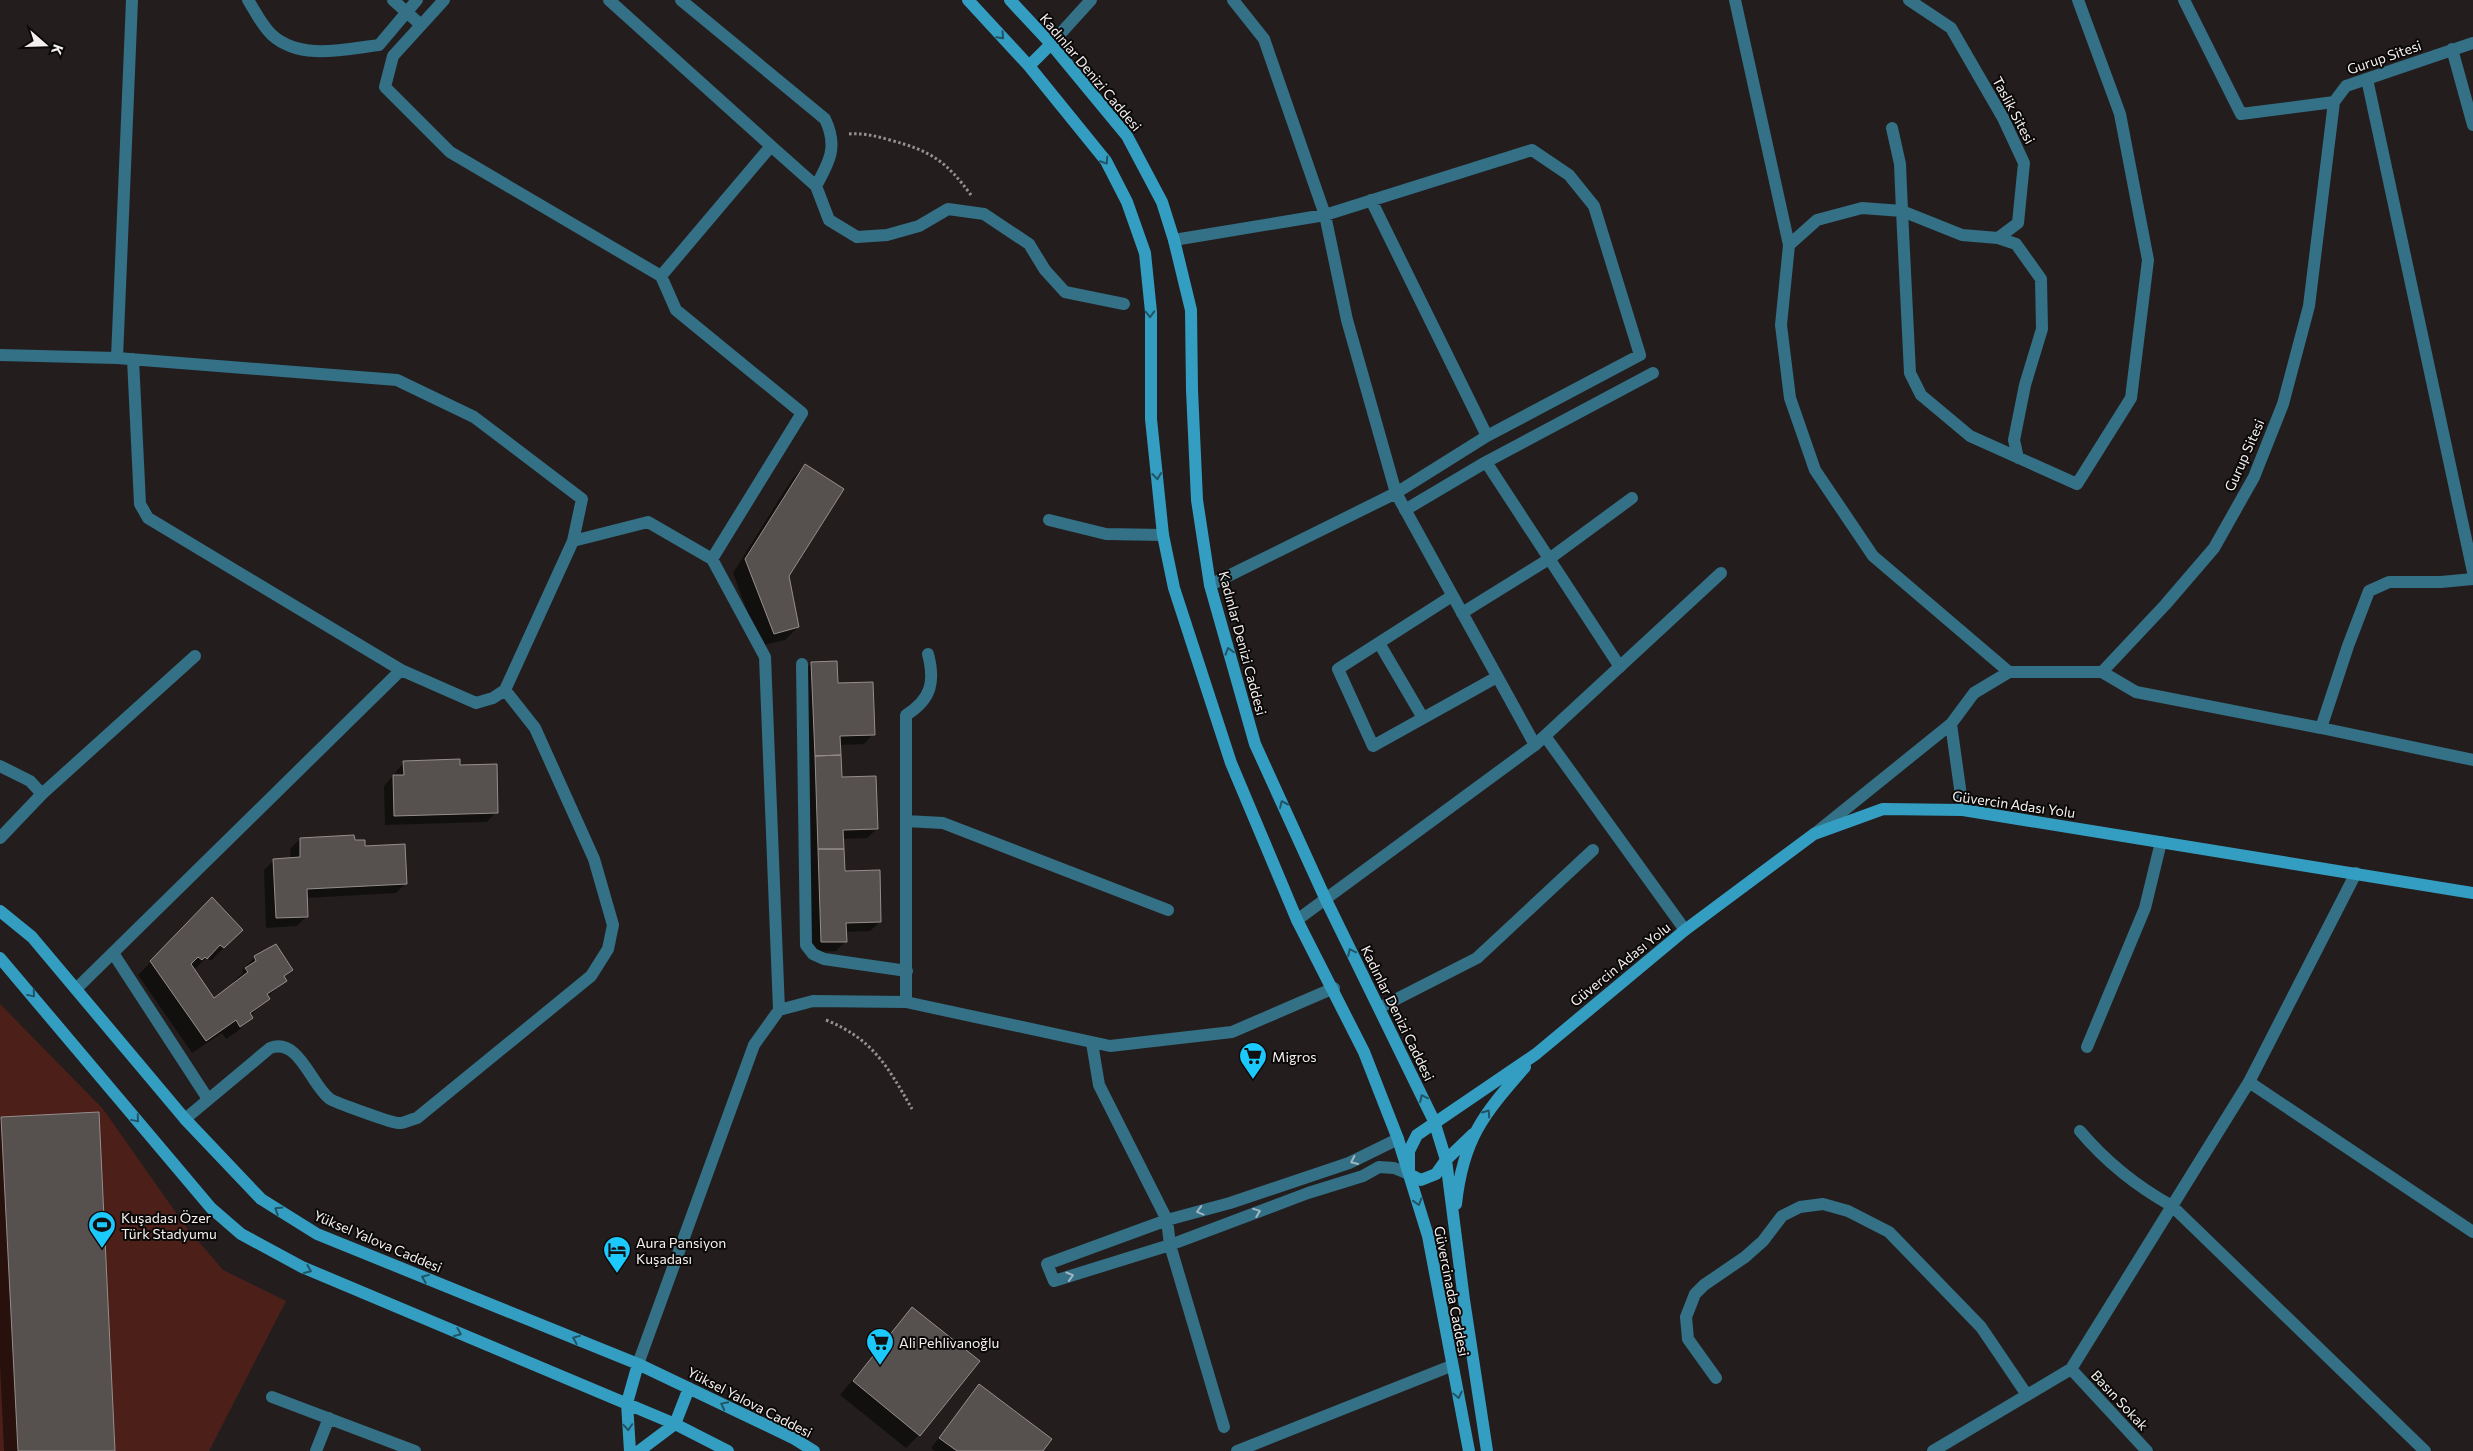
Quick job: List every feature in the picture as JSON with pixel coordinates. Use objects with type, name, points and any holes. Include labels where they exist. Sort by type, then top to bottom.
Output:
[{"type":"main road","points":[[968,0],[1029,66],[1106,161],[1127,202],[1146,253],[1151,312],[1151,419],[1163,535],[1174,588],[1231,763],[1297,920],[1334,988],[1364,1052],[1398,1139],[1434,1121]]},
{"type":"main road","name":"Kadınlar Denizi Caddesi","points":[[1010,0],[1051,44],[1127,136],[1162,202],[1174,240],[1191,310],[1192,390],[1197,500],[1210,585],[1255,744],[1326,900],[1434,1121],[1446,1160],[1454,1225]]},
{"type":"main road","points":[[1029,66],[1051,44]]},
{"type":"main road","name":"Güvercin Adası Yolu","points":[[1434,1121],[1536,1054],[1685,930],[1814,834],[1883,809],[1963,810],[2473,893]]},
{"type":"main road","name":"Yüksel Yalova Caddesi","points":[[0,911],[32,937],[185,1119],[261,1199],[317,1234],[638,1364],[793,1438],[814,1451]]},
{"type":"main road","points":[[0,958],[211,1208],[241,1234],[302,1267],[627,1403],[675,1424],[728,1451]]},
{"type":"main road","name":"Güvercin Adası Yolu","points":[[1454,1225],[1458,1182],[1473,1134],[1496,1100],[1536,1054]]},
{"type":"main road","points":[[1434,1121],[1417,1135],[1409,1151],[1409,1174],[1421,1180],[1436,1174],[1446,1160],[1473,1134]]},
{"type":"main road","name":"Güvercinada Caddesi","points":[[1398,1139],[1428,1236],[1451,1366],[1469,1451]]},
{"type":"main road","name":"Güvercinada Caddesi","points":[[1454,1225],[1487,1451]]},
{"type":"main road","points":[[630,1451],[627,1403],[638,1364]]},
{"type":"main road","points":[[639,1451],[675,1424],[689,1388]]},
{"type":"street","points":[[117,358],[132,0]]},
{"type":"street","points":[[248,0],[271,35],[298,48],[323,52],[379,45],[417,0]]},
{"type":"street","points":[[393,0],[420,26]]},
{"type":"street","points":[[444,0],[393,56],[386,87],[450,152],[661,276],[676,310],[802,413],[712,559]]},
{"type":"street","points":[[609,0],[816,186],[829,220],[857,237],[887,235],[919,226],[948,209],[984,214],[1029,244],[1045,270],[1065,292],[1124,304]]},
{"type":"street","points":[[681,0],[826,119],[833,135],[830,163],[816,186]]},
{"type":"street","points":[[1051,44],[1091,0]]},
{"type":"street","points":[[1233,0],[1264,39],[1325,215],[1347,320],[1396,493],[1535,745]]},
{"type":"street","points":[[1735,0],[1789,245],[1781,325],[1790,398],[1815,470],[1873,556],[2009,672]]},
{"type":"street","name":"Taslik Sitesi","points":[[1909,0],[1951,28],[2003,118],[2024,163],[2018,223],[1998,238]]},
{"type":"street","points":[[1892,128],[1900,164],[1910,373],[1921,395],[1970,436],[2076,484],[2131,398],[2148,260],[2120,114],[2078,0]]},
{"type":"street","points":[[2184,0],[2241,114],[2334,102]]},
{"type":"street","name":"Gurup Sitesi","points":[[2102,672],[2165,605],[2214,548],[2254,477],[2283,404],[2309,306],[2334,102],[2346,86],[2452,49],[2473,44]]},
{"type":"street","points":[[2452,49],[2473,125]]},
{"type":"street","points":[[2367,79],[2473,572]]},
{"type":"street","points":[[661,276],[771,146]]},
{"type":"street","points":[[1174,240],[1325,215],[1532,150],[1568,175],[1594,206],[1640,355],[1487,436],[1396,493],[1210,585]]},
{"type":"street","points":[[1371,200],[1487,436]]},
{"type":"street","points":[[1789,245],[1817,220],[1862,208],[1902,210],[1962,235],[1998,238],[2016,244],[2041,279],[2042,329],[2024,385],[2014,440],[2018,458]]},
{"type":"street","points":[[0,355],[133,359],[397,380],[474,417],[582,499],[573,541],[505,690],[493,698],[476,703],[401,670],[148,518],[140,504],[133,359]]},
{"type":"street","points":[[1405,510],[1486,462],[1653,373]]},
{"type":"street","points":[[1486,462],[1620,667]]},
{"type":"street","points":[[1462,613],[1549,559],[1632,498]]},
{"type":"street","points":[[1049,520],[1106,534],[1163,535]]},
{"type":"street","points":[[573,541],[648,522],[712,559],[765,656],[779,1010],[754,1045],[638,1364]]},
{"type":"street","points":[[1297,920],[1535,745],[1721,573]]},
{"type":"street","points":[[2322,728],[2348,646],[2369,591],[2389,582],[2441,582],[2473,579]]},
{"type":"street","points":[[1452,596],[1338,669],[1373,746],[1497,677]]},
{"type":"street","points":[[1379,642],[1423,718]]},
{"type":"street","points":[[906,1002],[906,715],[921,704],[930,688],[932,672],[928,654]]},
{"type":"street","points":[[0,838],[42,794],[196,656]]},
{"type":"street","points":[[802,664],[806,946],[812,954],[824,959],[906,971]]},
{"type":"street","points":[[76,989],[401,670]]},
{"type":"street","points":[[1814,834],[1951,724],[1974,693],[2009,672],[2102,672],[2136,692],[2322,728],[2473,760]]},
{"type":"street","points":[[185,1119],[270,1048],[283,1045],[292,1050],[330,1099],[399,1123],[417,1118],[596,970],[608,949],[613,925],[594,859],[535,728],[505,690]]},
{"type":"street","points":[[1951,724],[1963,810]]},
{"type":"street","points":[[1545,736],[1685,930]]},
{"type":"street","points":[[0,766],[30,781],[42,794]]},
{"type":"street","points":[[906,821],[943,823],[1168,910]]},
{"type":"street","points":[[2087,1046],[2145,908],[2161,842]]},
{"type":"street","points":[[1379,1008],[1477,958],[1593,850]]},
{"type":"street","points":[[1933,1451],[2071,1369],[2249,1082],[2356,873]]},
{"type":"street","points":[[113,953],[208,1099]]},
{"type":"street","points":[[779,1010],[813,1001],[906,1002],[1110,1046],[1232,1032],[1334,988]]},
{"type":"street","points":[[1092,1043],[1099,1085],[1167,1220],[1170,1245],[1224,1427]]},
{"type":"street","points":[[2249,1082],[2473,1232]]},
{"type":"street","points":[[2080,1131],[2113,1167],[2144,1190],[2172,1206],[2425,1451]]},
{"type":"street","points":[[1398,1139],[1350,1163],[1230,1203],[1167,1220],[1047,1264],[1054,1281],[1170,1245],[1308,1193],[1363,1176],[1379,1167],[1394,1168],[1409,1174]]},
{"type":"street","points":[[1716,1378],[1688,1339],[1686,1317],[1695,1294],[1704,1285],[1745,1257],[1763,1241],[1782,1216],[1800,1207],[1824,1204],[1848,1211],[1889,1232],[1981,1327],[2027,1395]]},
{"type":"street","points":[[1237,1451],[1451,1366]]},
{"type":"street","name":"Basın Sokak","points":[[2071,1369],[2147,1451]]},
{"type":"street","points":[[272,1397],[415,1451]]},
{"type":"street","points":[[316,1451],[329,1418]]},
{"type":"path","points":[[833,135],[863,133],[920,148],[948,167],[984,214]]},
{"type":"path","points":[[813,1001],[817,1016],[846,1028],[877,1052],[912,1109]]},
{"type":"shaded area","name":"Kuşadası Özer Türk Stadyumu","points":[[0,1004],[103,1109],[186,1227],[223,1270],[286,1301],[209,1451],[0,1451]]},
{"type":"building","points":[[805,464],[844,489],[789,576],[799,627],[774,634],[745,559]]},
{"type":"building","points":[[837,661],[838,683],[873,682],[875,735],[840,736],[841,755],[815,756],[811,662]]},
{"type":"building","points":[[841,755],[842,777],[876,776],[878,829],[843,830],[844,849],[818,849],[815,756]]},
{"type":"building","points":[[460,759],[460,765],[497,764],[498,813],[394,816],[393,775],[404,775],[403,761]]},
{"type":"building","points":[[354,835],[355,840],[365,840],[365,846],[405,844],[407,884],[307,889],[308,917],[276,918],[273,859],[300,857],[300,838]]},
{"type":"building","points":[[818,849],[844,849],[845,871],[880,870],[881,922],[846,923],[847,942],[821,942]]},
{"type":"building","points":[[212,897],[243,930],[224,948],[220,945],[207,959],[205,957],[202,960],[198,957],[191,964],[214,998],[248,972],[245,968],[256,961],[254,956],[276,944],[293,970],[284,976],[287,981],[267,994],[270,999],[250,1013],[253,1018],[240,1027],[236,1020],[206,1041],[150,961]]},
{"type":"building","points":[[99,1112],[115,1451],[18,1451],[1,1117]]},
{"type":"building","points":[[912,1307],[980,1361],[920,1436],[853,1381]]},
{"type":"building","points":[[979,1384],[1052,1439],[1043,1451],[957,1451],[939,1438]]},
{"type":"place","name":"Migros","points":[[1253,1080]]},
{"type":"place","name":"Kuşadası Özer Türk Stadyumu","points":[[102,1249]]},
{"type":"place","name":"Aura Pansiyon Kuşadası","points":[[617,1274]]},
{"type":"place","name":"Ali Pehlivanoğlu","points":[[880,1366]]}]
